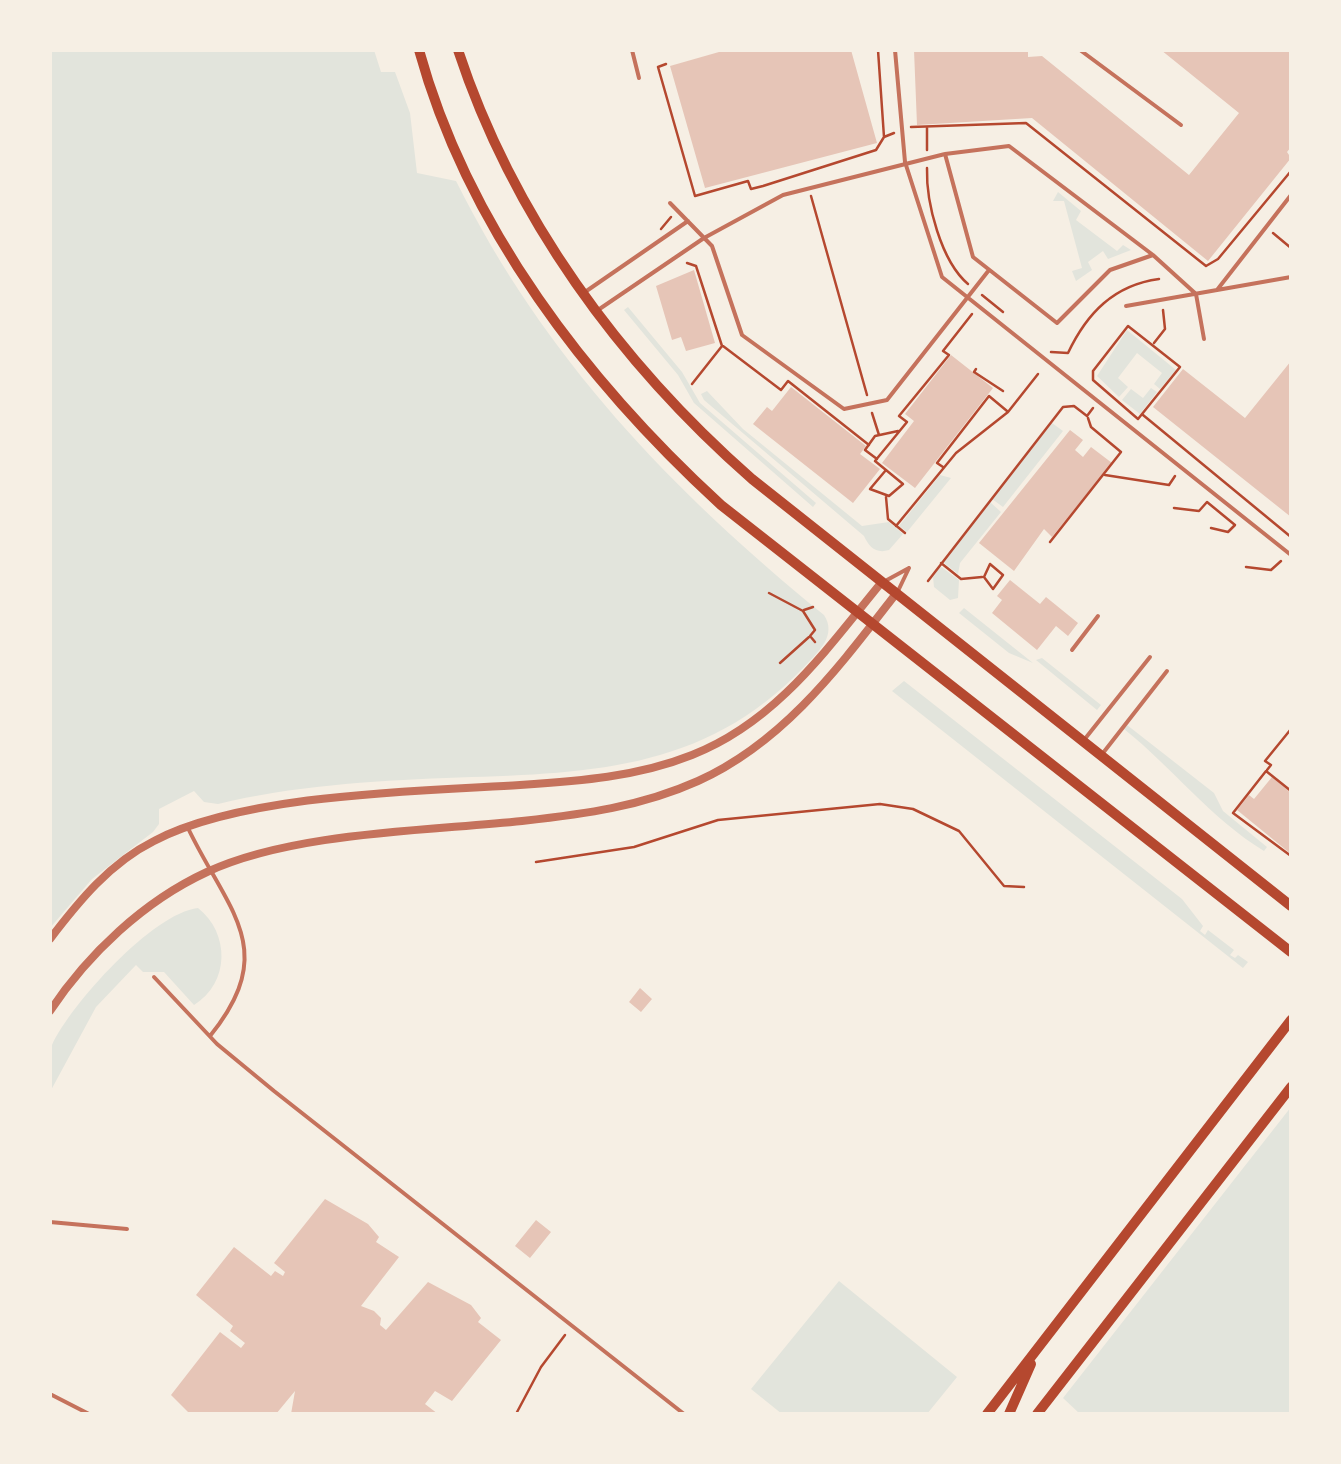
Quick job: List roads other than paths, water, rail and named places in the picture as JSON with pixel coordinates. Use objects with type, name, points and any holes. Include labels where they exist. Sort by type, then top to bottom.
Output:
[{"type":"main road","points":[[419,50],[446,124],[534,293],[580,358],[694,480],[872,625],[1291,952]]},
{"type":"main road","points":[[458,50],[515,179],[595,312],[658,390],[711,443],[881,584],[1291,906]]},
{"type":"main road","points":[[987,1414],[1291,1020]]},
{"type":"main road","points":[[1038,1414],[1291,1087]]},
{"type":"main road","points":[[1009,1414],[1036,1354]]},
{"type":"street","points":[[50,939],[120,863],[187,826],[252,810],[318,802],[612,777],[680,759],[733,734],[775,704],[809,672],[881,584]]},
{"type":"street","points":[[50,1012],[92,956],[130,922],[208,871],[304,844],[598,814],[650,800],[702,779],[782,726],[822,688],[895,595]]},
{"type":"lane","points":[[632,50],[640,78]]},
{"type":"lane","points":[[895,50],[905,162],[942,277],[1291,555]]},
{"type":"lane","points":[[1080,50],[1181,125]]},
{"type":"lane","points":[[1092,58],[1098,50]]},
{"type":"lane","points":[[595,312],[704,238],[783,195],[927,157],[1009,146],[1154,254],[1196,294],[1204,339]]},
{"type":"lane","points":[[945,154],[973,258],[1058,323],[1110,270],[1154,254]]},
{"type":"lane","points":[[1217,290],[1291,195]]},
{"type":"lane","points":[[670,203],[712,246],[742,335],[844,409],[887,400],[989,270]]},
{"type":"lane","points":[[583,294],[688,221]]},
{"type":"lane","points":[[1126,306],[1291,278]]},
{"type":"lane","points":[[881,584],[910,568],[895,595]]},
{"type":"lane","points":[[1072,650],[1098,616]]},
{"type":"lane","points":[[1082,742],[1150,657]]},
{"type":"lane","points":[[1100,756],[1167,671]]},
{"type":"lane","points":[[187,826],[240,924],[247,956],[245,977],[231,1010],[210,1036]]},
{"type":"lane","points":[[154,976],[210,1036],[308,1119],[684,1414]]},
{"type":"lane","points":[[50,1222],[127,1228]]},
{"type":"lane","points":[[50,1394],[89,1414]]}]
